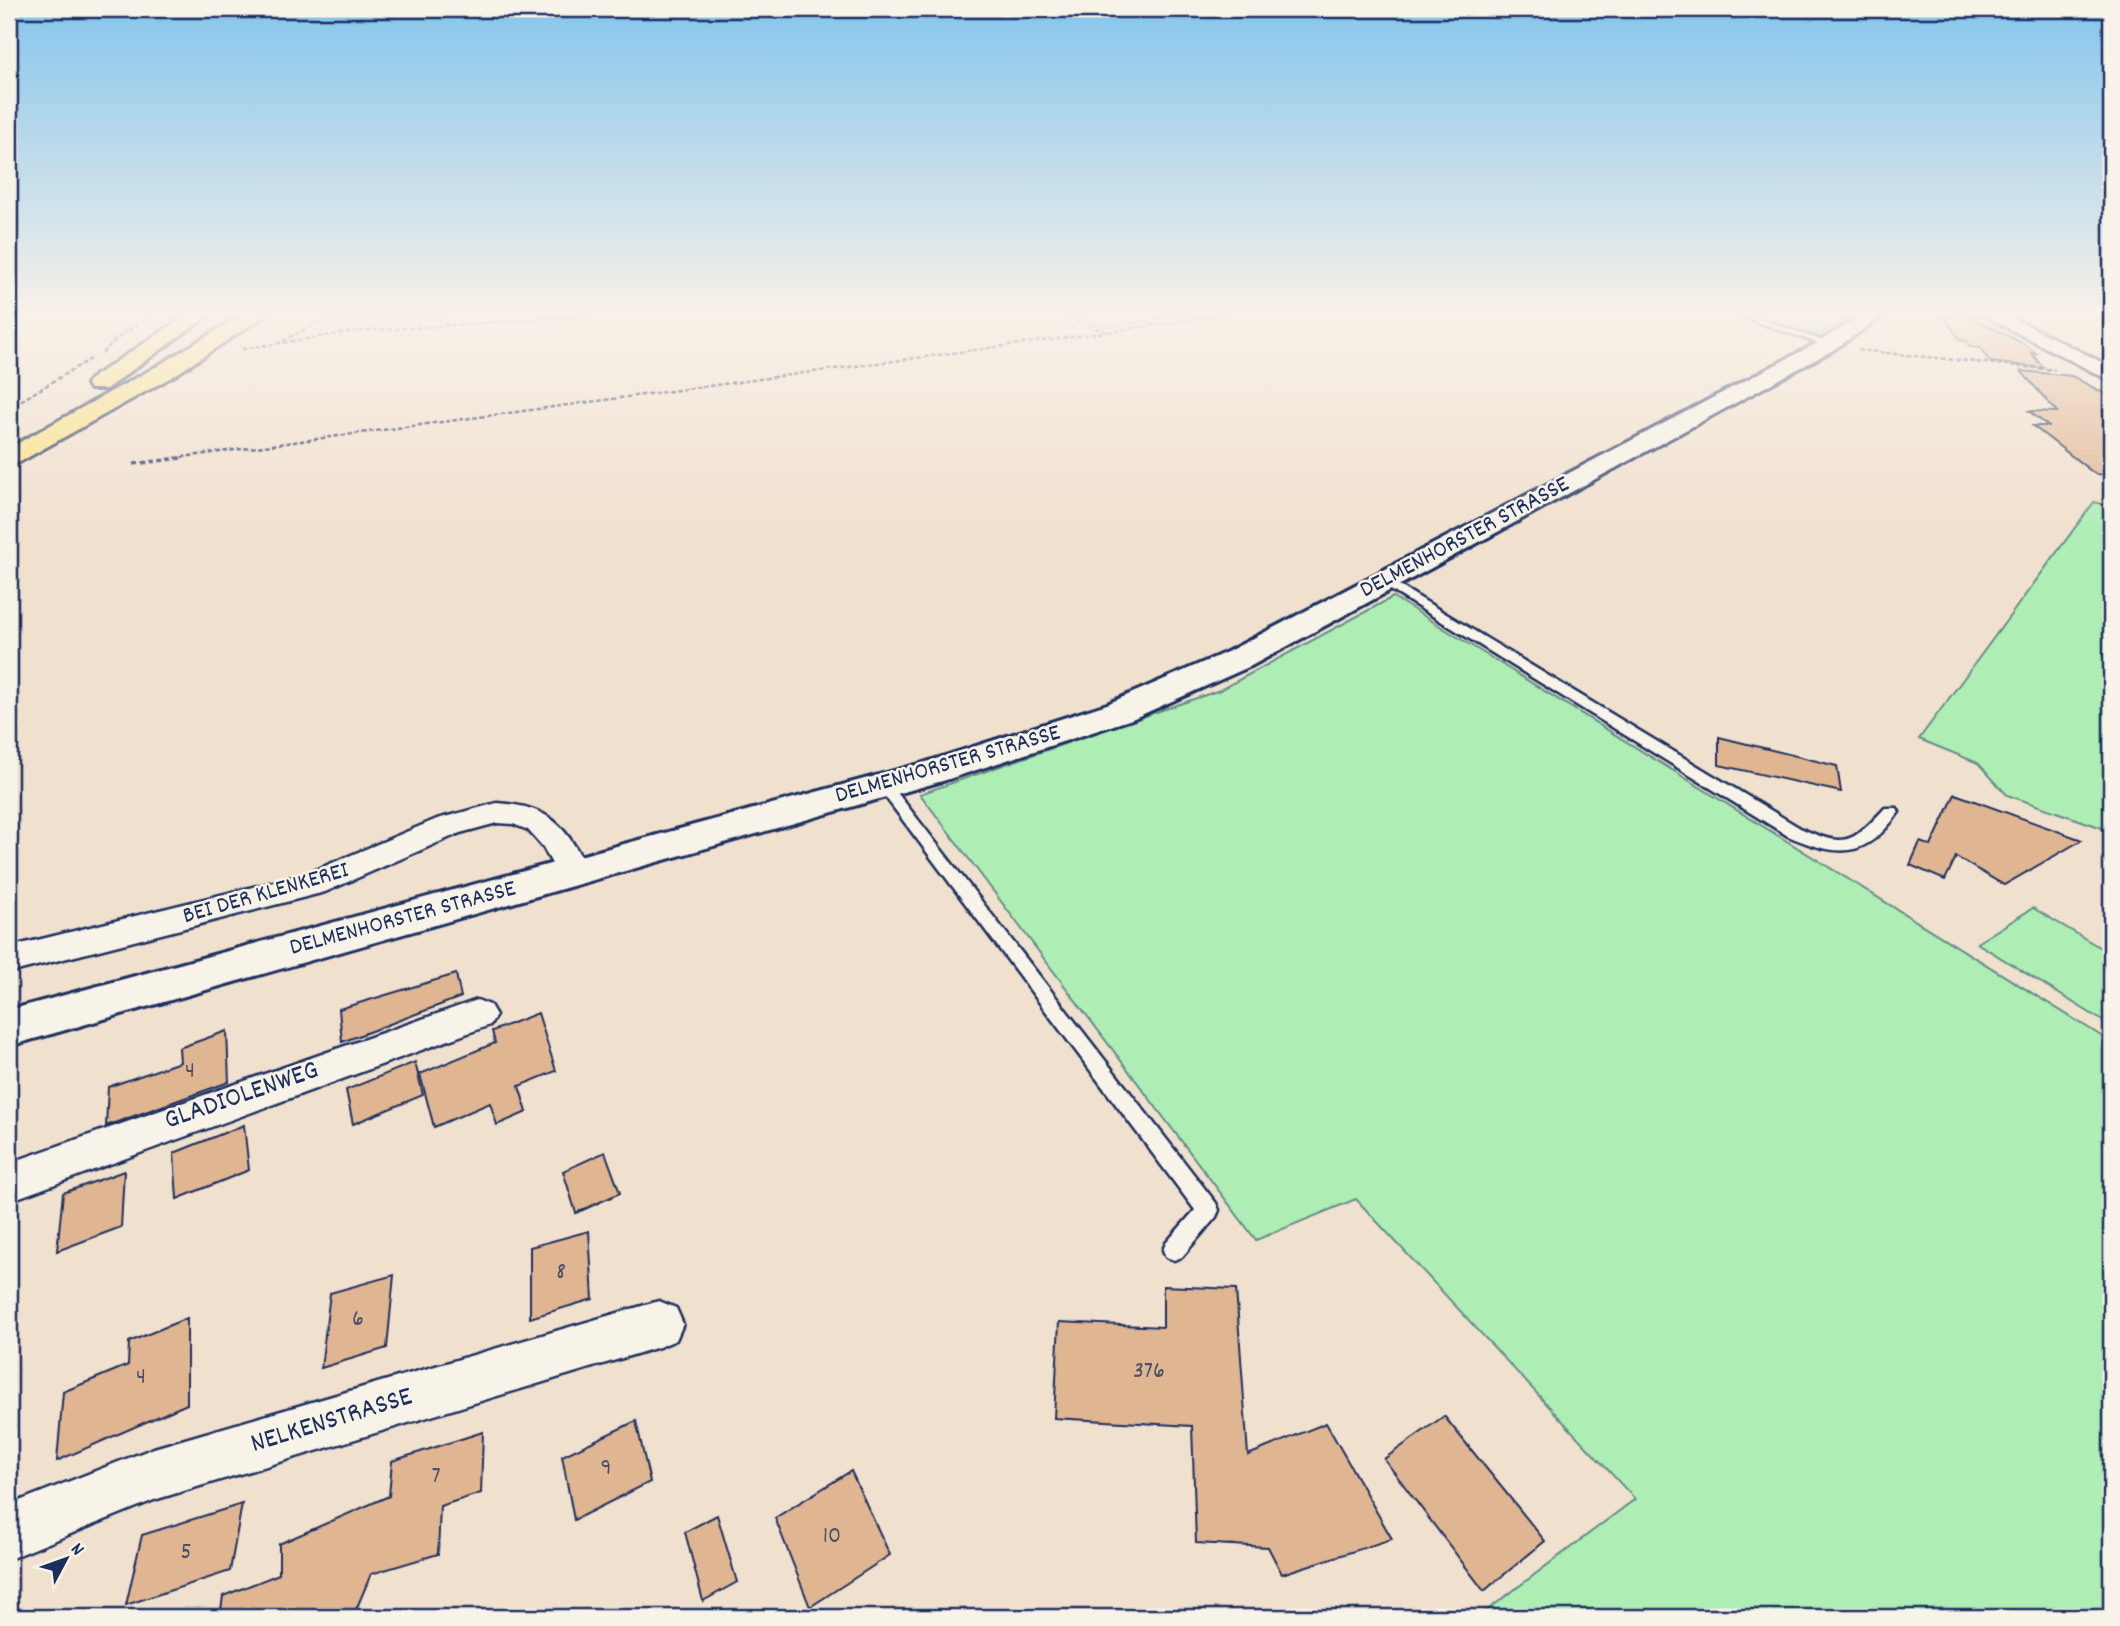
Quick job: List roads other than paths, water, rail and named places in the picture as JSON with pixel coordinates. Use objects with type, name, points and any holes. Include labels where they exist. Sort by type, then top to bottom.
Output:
[{"type":"highway","points":[[65,408],[94,388]]},
{"type":"highway","points":[[9,439],[100,388]]},
{"type":"highway","points":[[9,458],[108,404],[144,388]]},
{"type":"street","name":"DELMENHORSTER STRASSE","points":[[9,1028],[572,872],[1074,728],[1188,685],[1747,388]]},
{"type":"street","name":"BEI DER KLENKEREI","points":[[9,960],[313,884],[360,867],[452,824],[485,813],[514,813],[541,823],[562,845],[572,872]]},
{"type":"street","name":"GLADIOLENWEG","points":[[9,1182],[477,1015]]},
{"type":"street","name":"NELKENSTRASSE","points":[[9,1532],[154,1475],[659,1324]]},
{"type":"lane","points":[[1385,581],[1794,832],[1821,844],[1845,848],[1861,844],[1891,812]]},
{"type":"lane","points":[[883,784],[1208,1210],[1174,1250]]}]
